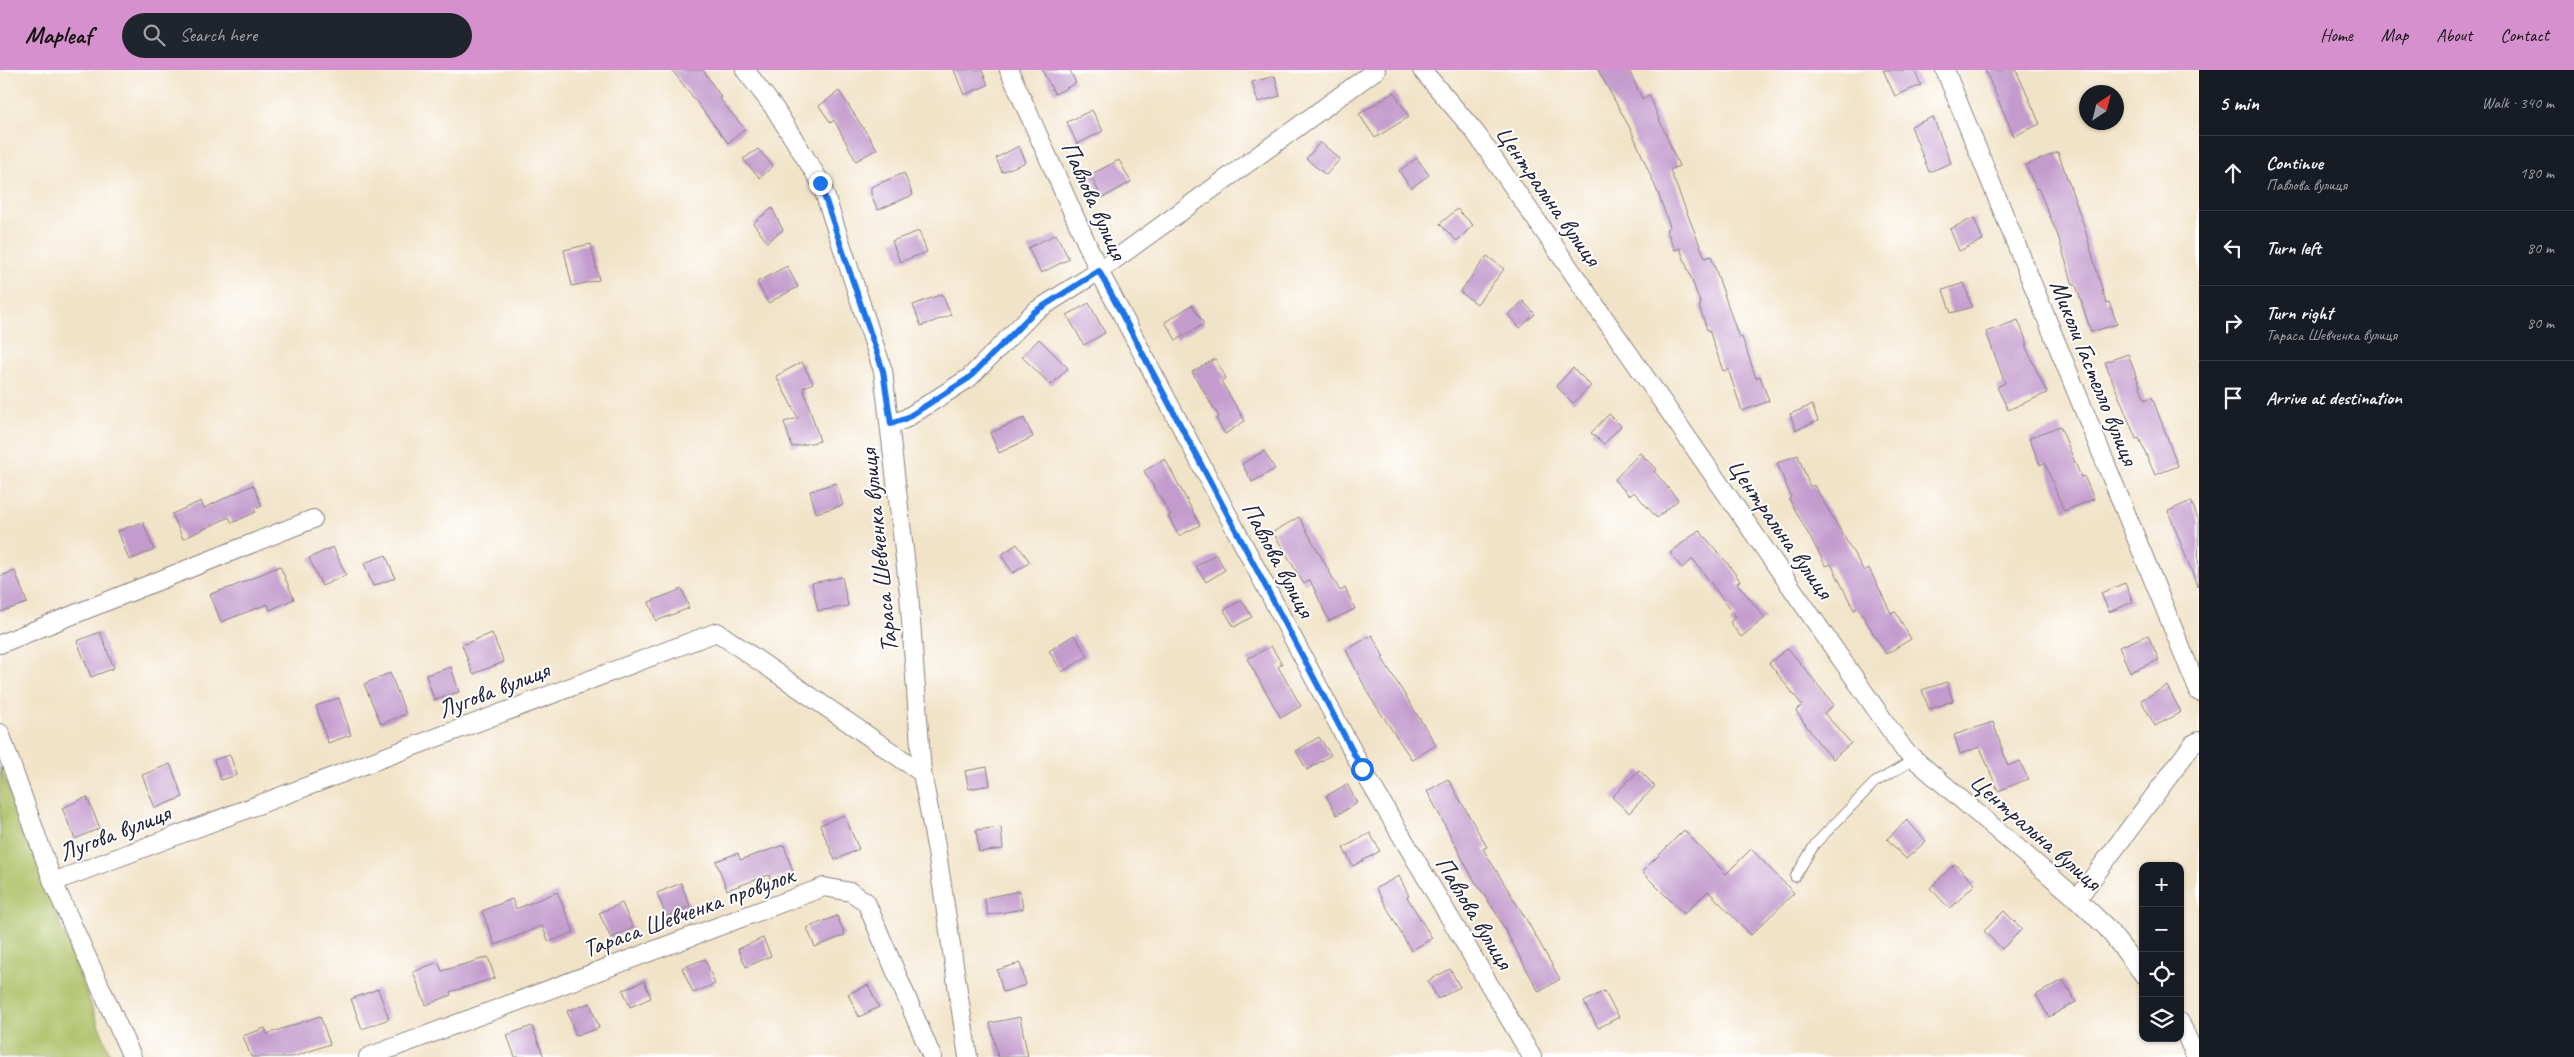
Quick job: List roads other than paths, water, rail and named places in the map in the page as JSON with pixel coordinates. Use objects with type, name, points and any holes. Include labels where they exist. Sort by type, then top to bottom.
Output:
[{"type":"street","name":"Тараса Шевченка вулиця","points":[[745,70],[775,109],[820,183],[883,371],[891,424],[909,593],[922,773],[936,846],[968,1057]]},
{"type":"street","name":"Павлова вулиця","points":[[1009,70],[1099,271],[1362,769],[1532,1057]]},
{"type":"street","points":[[891,424],[905,419],[969,378],[1034,312],[1099,271],[1376,70]]},
{"type":"street","name":"Центральна вулиця","points":[[1422,70],[1475,132],[1906,751],[2077,899],[2106,927],[2139,969]]},
{"type":"street","name":"Миколи Гастелло вулиця","points":[[1945,70],[2199,692]]},
{"type":"street","points":[[0,644],[313,519]]},
{"type":"street","name":"Лугова вулиця","points":[[53,882],[717,632],[922,773]]},
{"type":"street","name":"Лугова вулиця","points":[[0,734],[53,882],[132,1057]]},
{"type":"street","points":[[2077,899],[2193,744],[2199,741]]},
{"type":"street","name":"Тараса Шевченка провулок","points":[[368,1057],[824,887],[851,892],[866,902],[932,1057]]},
{"type":"street","points":[[2184,1031],[2196,1057]]},
{"type":"lane","points":[[1795,877],[1815,844],[1874,783],[1915,759]]}]
